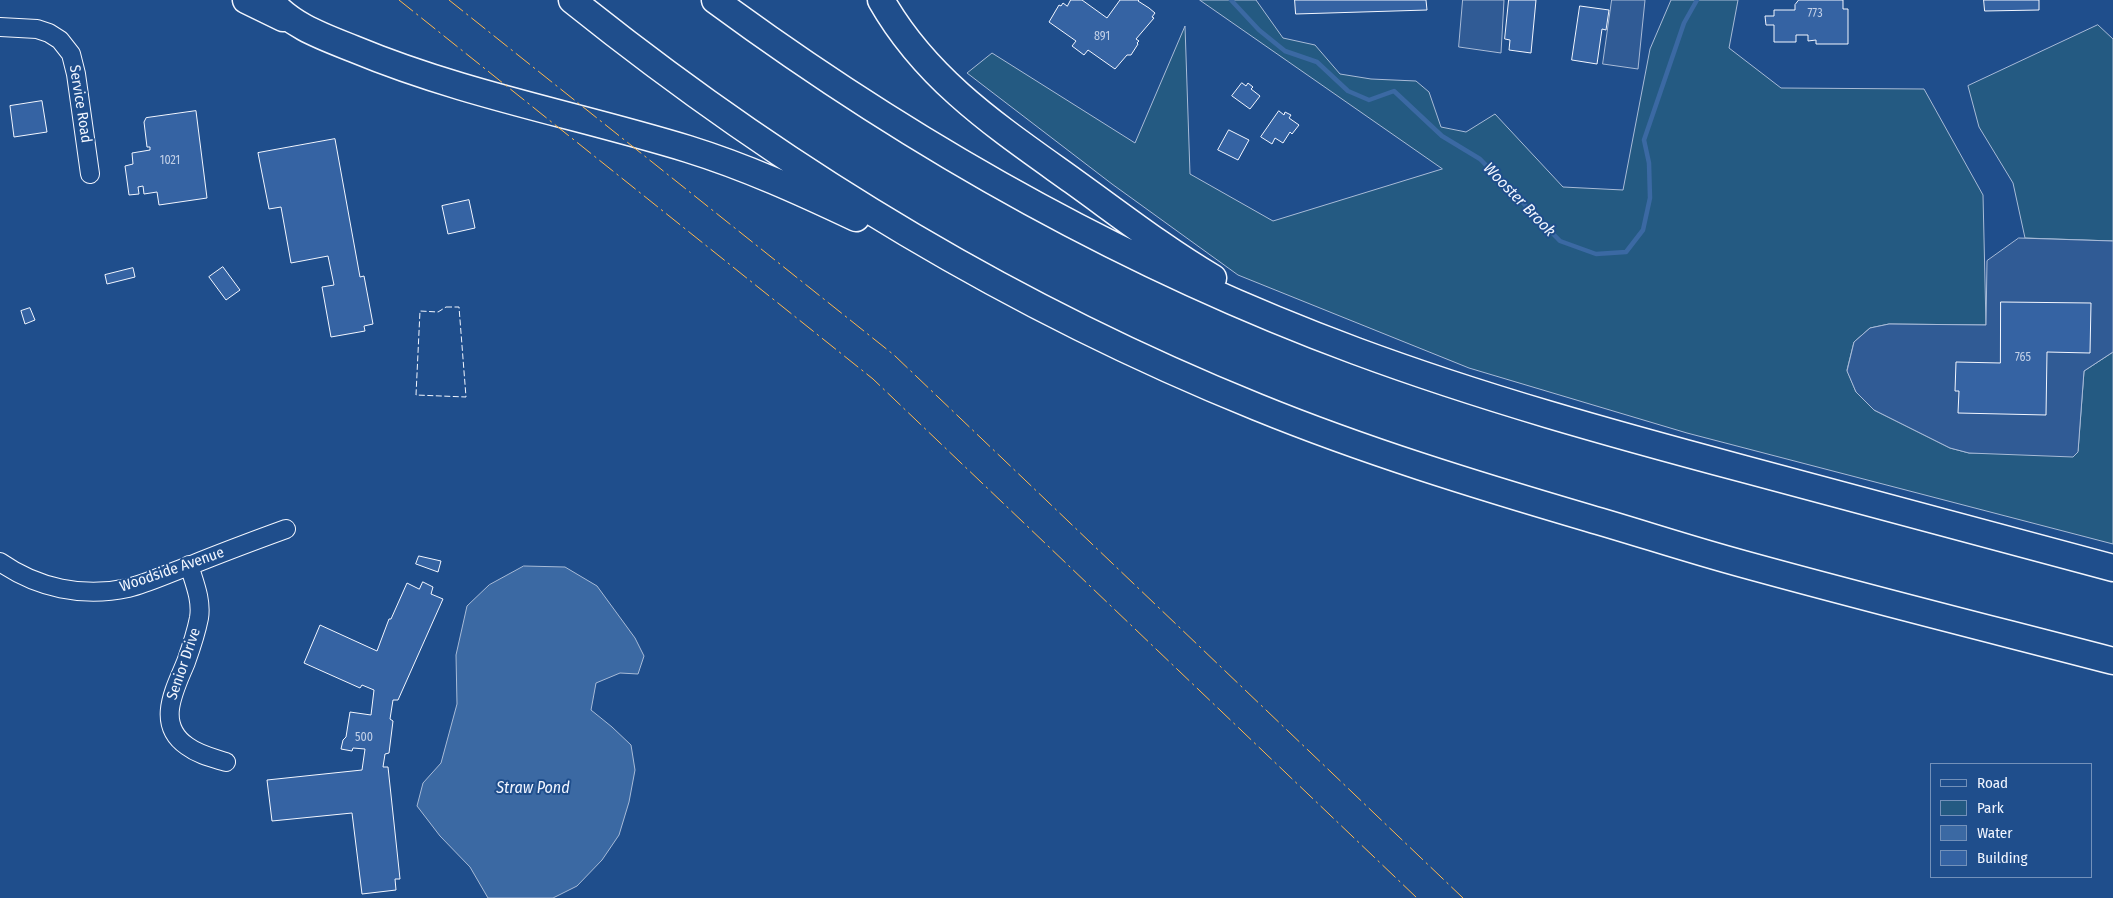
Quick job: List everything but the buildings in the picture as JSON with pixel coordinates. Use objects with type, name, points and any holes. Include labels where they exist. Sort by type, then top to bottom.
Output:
[{"type":"highway","points":[[246,0],[372,57],[453,85],[659,141],[746,168],[811,197],[1126,350],[1323,433],[1455,478],[1739,563],[2113,662]]},
{"type":"highway","points":[[270,0],[288,17],[303,27]]},
{"type":"highway","points":[[572,0],[699,97],[820,179],[941,253],[1064,319]]},
{"type":"highway","points":[[715,0],[867,105],[985,177],[1043,209],[1173,274],[1289,325],[1463,388],[1548,415],[2113,568]]},
{"type":"highway","points":[[881,0],[907,40],[928,66],[973,108],[1168,249],[1235,290],[1354,350]]},
{"type":"highway","points":[[900,0],[901,14],[906,27],[928,66]]},
{"type":"street","name":"Service Road","points":[[0,27],[37,29],[49,33],[60,40],[71,54],[76,74],[90,174]]},
{"type":"street","name":"Woodside Avenue","points":[[0,562],[21,576],[40,584],[78,592],[107,591],[127,588],[286,529]]},
{"type":"street","name":"Senior Drive","points":[[189,565],[198,596],[199,617],[190,651],[172,693],[169,708],[170,719],[177,735],[187,746],[199,753],[226,762]]},
{"type":"green space","points":[[1200,0],[1256,0],[1283,38],[1315,45],[1340,74],[1371,79],[1416,81],[1429,92],[1441,127],[1466,132],[1495,114],[1563,187],[1623,190],[1650,49],[1671,0],[1738,0],[1729,48],[1781,88],[1924,89],[1983,195],[1986,325],[1889,324],[1870,328],[1854,342],[1847,370],[1856,392],[1874,410],[1950,448],[1969,453],[2078,451],[2084,371],[2113,352],[2113,544],[1687,433],[1469,368],[1238,275],[1112,184],[967,73],[992,53],[1135,143],[1185,26],[1190,174],[1273,221],[1442,169]]},
{"type":"green space","points":[[2098,25],[2113,39],[2113,241],[2025,238],[2013,183],[1979,127],[1968,86]]},
{"type":"shaded area","points":[[1463,0],[1504,0],[1501,53],[1459,47]]},
{"type":"shaded area","points":[[1612,0],[1645,0],[1638,69],[1603,64]]},
{"type":"shaded area","points":[[2019,238],[2113,241],[2113,352],[2084,371],[2078,452],[2073,457],[1969,453],[1950,448],[1874,410],[1856,392],[1847,371],[1854,342],[1870,328],[1889,324],[1986,325],[1987,261]]},
{"type":"water","name":"Straw Pond","points":[[524,566],[565,567],[597,586],[635,638],[644,656],[638,674],[620,673],[596,683],[591,710],[631,745],[635,770],[629,802],[619,835],[602,860],[577,886],[553,898],[488,898],[470,867],[440,836],[417,806],[423,783],[441,763],[457,704],[456,655],[467,606],[489,585]]},
{"type":"waterway","name":"Wooster Brook","points":[[1231,0],[1259,30],[1285,51],[1317,62],[1348,91],[1369,100],[1394,91],[1442,136],[1480,159],[1560,241],[1596,254],[1626,252],[1643,230],[1650,198],[1649,163],[1644,140],[1684,23],[1697,0]]},
{"type":"fence","points":[[446,307],[459,307],[466,397],[416,395],[420,311],[438,312],[446,307]]},
{"type":"power","points":[[399,0],[873,379],[1417,898]]},
{"type":"power","points":[[449,0],[894,355],[1463,898]]}]
